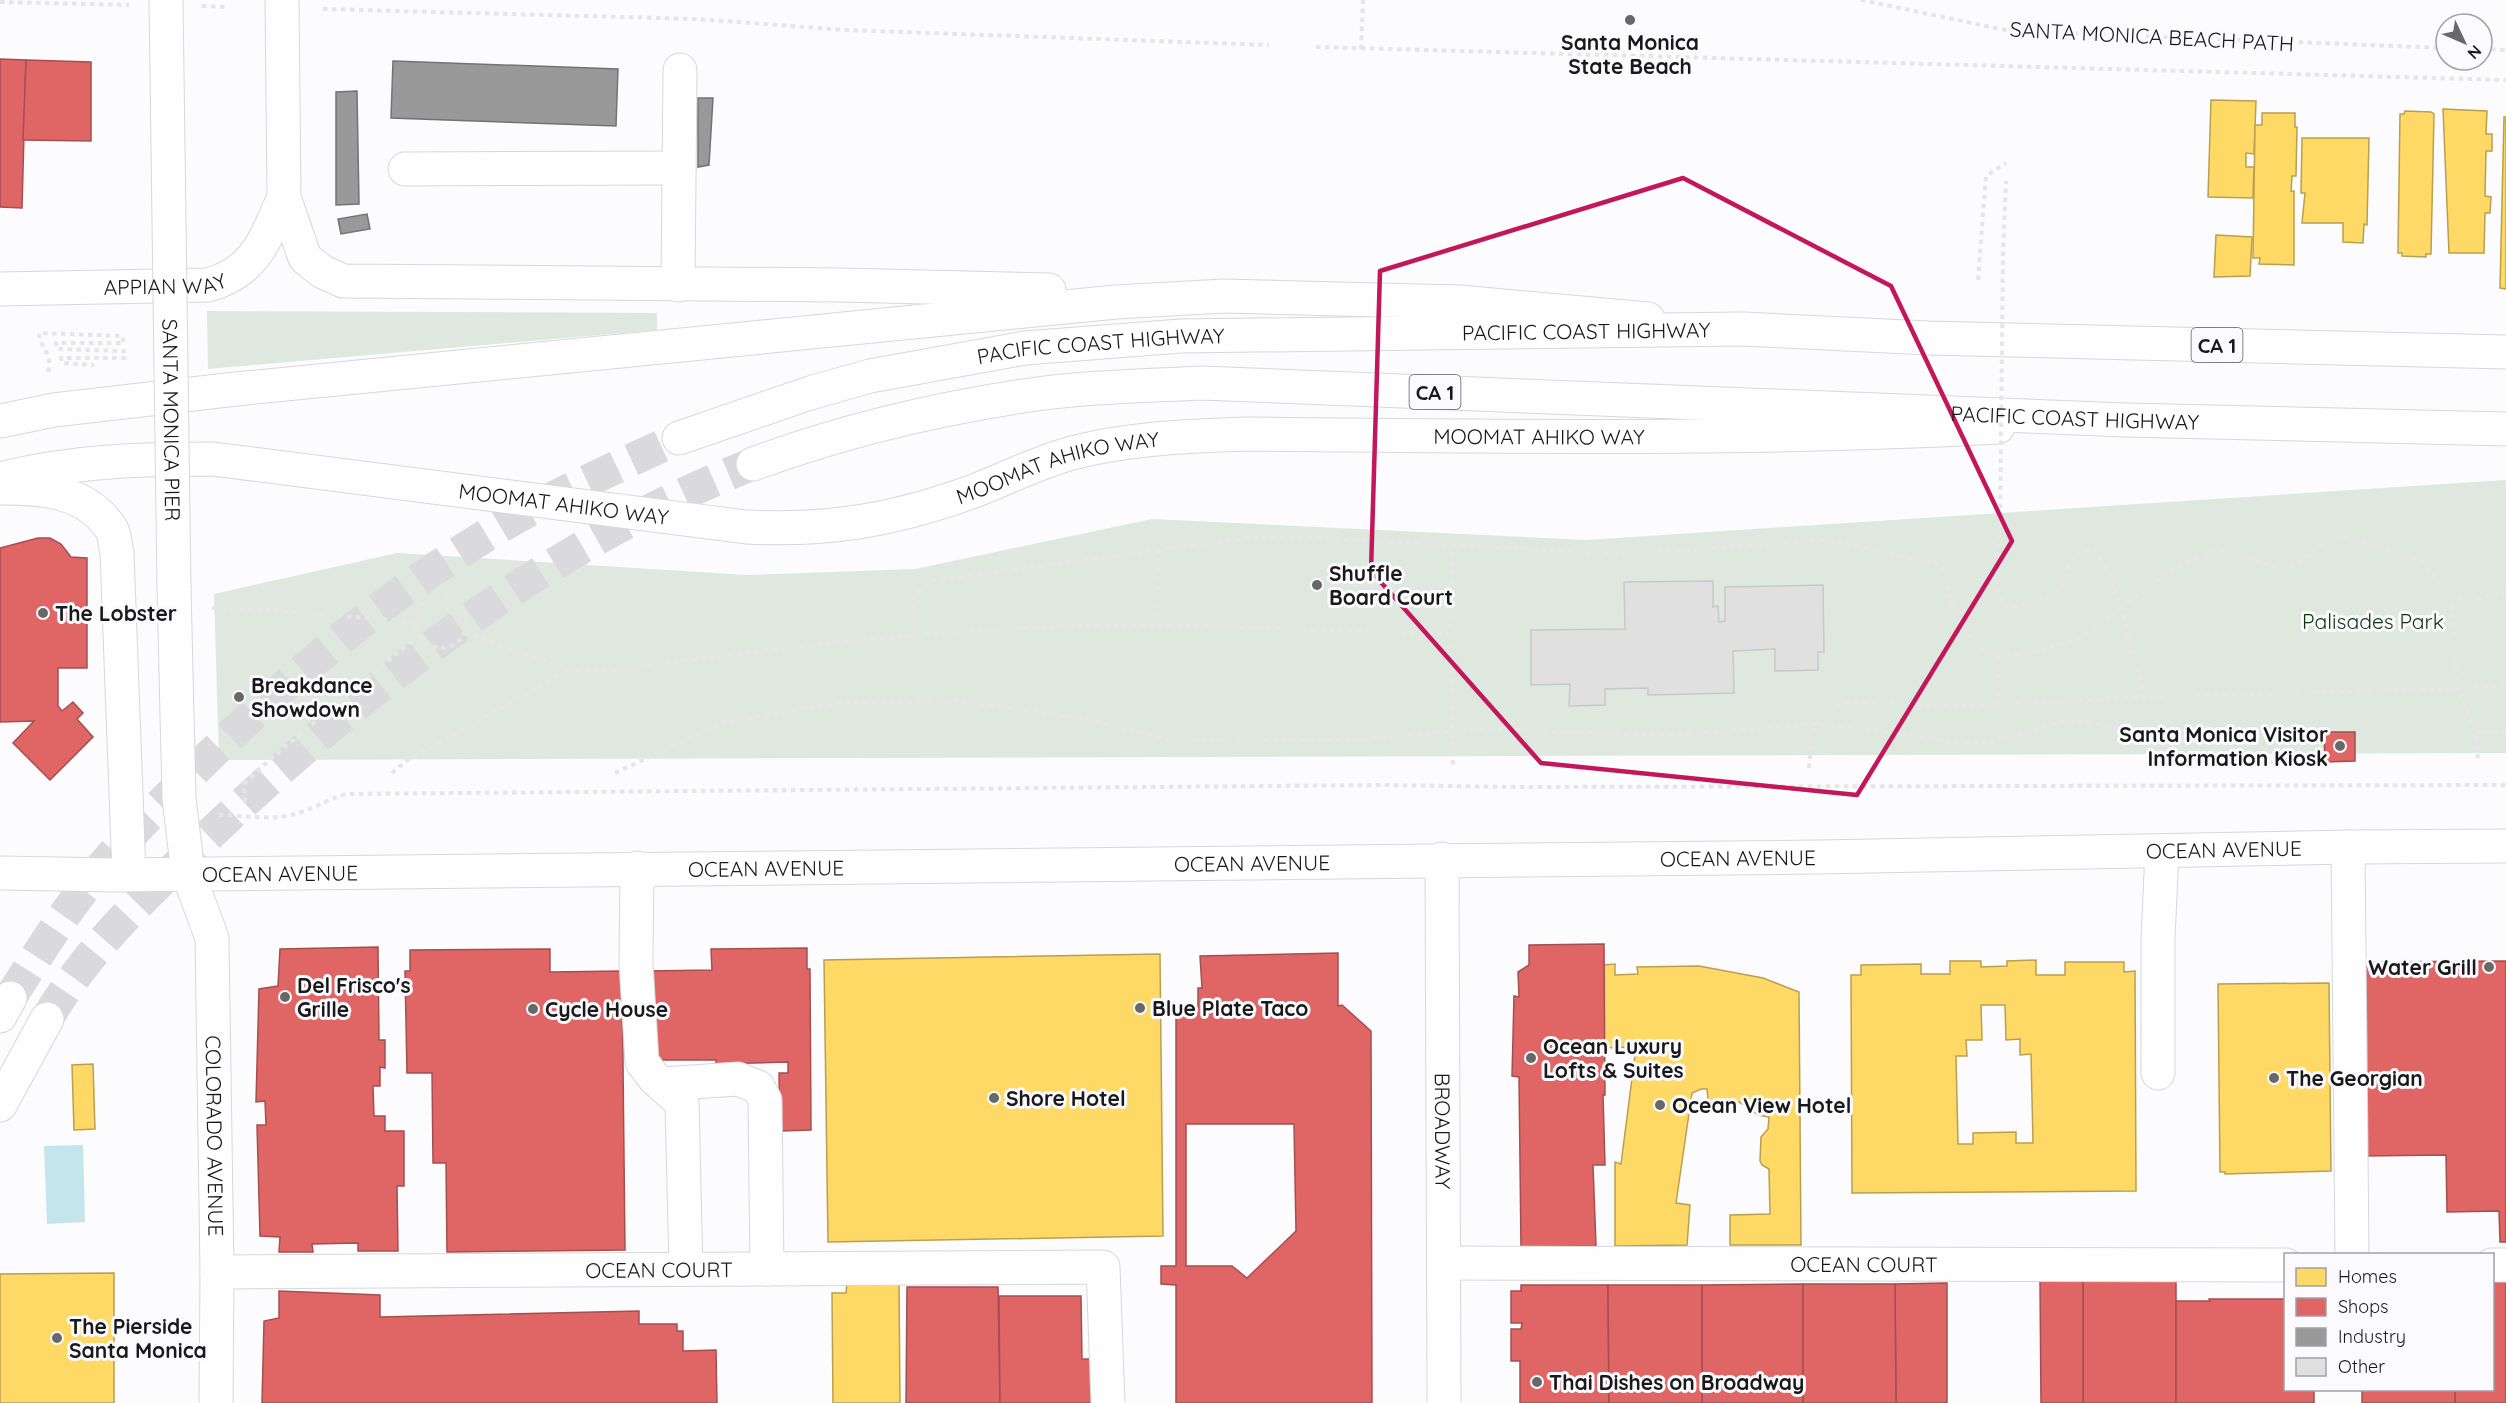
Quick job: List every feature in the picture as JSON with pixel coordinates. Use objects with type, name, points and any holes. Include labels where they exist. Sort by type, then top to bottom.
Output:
[{"type":"main road","points":[[282,0],[284,197],[306,258],[323,272],[343,281],[999,288],[1470,303],[1743,329]]},
{"type":"main road","name":"SANTA MONICA PIER","points":[[164,4],[174,588],[181,816]]},
{"type":"main road","points":[[678,285],[680,70]]},
{"type":"main road","points":[[405,169],[679,168]]},
{"type":"main road","name":"APPIAN WAY","points":[[0,289],[208,285],[229,279],[247,264],[262,246],[284,197]]},
{"type":"main road","points":[[0,421],[54,410],[225,391],[1001,311],[1224,296]]},
{"type":"main road","name":"PACIFIC COAST HIGHWAY","points":[[679,438],[799,396],[870,376],[1025,348],[1180,336],[1743,329],[1928,338],[2506,352]]},
{"type":"main road","name":"PACIFIC COAST HIGHWAY","points":[[753,464],[845,433],[966,406],[1086,389],[1201,383],[2126,420],[2506,429]]},
{"type":"main road","name":"MOOMAT AHIKO WAY","points":[[0,479],[63,465],[135,459],[213,459],[746,527],[791,529],[837,526],[887,517],[974,490],[1023,469],[1076,452],[1128,442],[1183,436],[1248,434],[1804,436],[2126,420]]},
{"type":"main road","points":[[0,488],[44,488],[71,495],[99,515],[113,532],[117,553],[129,874]]},
{"type":"main road","name":"COLORADO AVENUE","points":[[181,816],[188,873],[212,938],[217,1272],[216,1403]]},
{"type":"main road","name":"OCEAN AVENUE","points":[[0,873],[129,874],[1806,857],[2506,846]]},
{"type":"main road","points":[[2348,847],[2352,1253]]},
{"type":"main road","points":[[2158,1073],[2158,939],[2162,851]]},
{"type":"main road","name":"BROADWAY","points":[[1442,859],[1444,1403]]},
{"type":"main road","points":[[637,868],[636,963],[642,1062],[682,1103],[686,1269]]},
{"type":"main road","points":[[0,1105],[47,1019]]},
{"type":"main road","points":[[662,1084],[738,1079],[758,1087],[765,1100],[767,1269]]},
{"type":"main road","name":"OCEAN COURT","points":[[1444,1263],[2284,1265]]},
{"type":"main road","name":"OCEAN COURT","points":[[217,1272],[1103,1266],[1108,1403]]},
{"type":"path","points":[[1361,49],[1363,0]]},
{"type":"path","name":"SANTA MONICA BEACH PATH","points":[[1861,0],[2010,31],[2434,48]]},
{"type":"path","points":[[0,3],[164,4],[226,7]]},
{"type":"path","points":[[323,9],[696,19],[846,30],[1269,45]]},
{"type":"path","points":[[1316,47],[2506,80]]},
{"type":"path","points":[[1978,280],[1986,176],[2006,163]]},
{"type":"path","points":[[2006,181],[2003,256],[2001,526],[1997,592],[2004,605],[2009,608],[2052,595],[2062,587],[2073,557],[2086,549],[2095,552],[2102,560],[2121,608],[2144,697]]},
{"type":"path","points":[[45,380],[49,369],[49,357],[39,340],[39,333],[122,336],[124,343],[56,343],[57,349],[124,351],[125,358],[61,358],[62,363],[103,365]]},
{"type":"path","points":[[913,636],[914,598],[926,584],[936,580],[1256,537],[1603,553],[1832,541],[1935,563],[1942,570],[1953,608],[1968,634],[1983,649],[1999,656],[2017,655],[2071,642],[2095,628],[2163,577],[2206,554],[2223,551],[2267,566],[2286,568],[2300,562],[2325,542],[2339,536],[2419,559],[2452,596],[2474,600],[2506,592]]},
{"type":"path","points":[[1453,545],[1450,634],[1453,769]]},
{"type":"path","points":[[1156,626],[1159,550]]},
{"type":"path","points":[[443,596],[451,598],[464,608],[468,624],[465,633],[454,645],[439,649],[430,647],[418,636],[415,622],[416,613],[426,600],[443,596]]},
{"type":"path","points":[[2452,596],[2457,689],[2476,732],[2478,761]]},
{"type":"path","points":[[211,608],[258,609],[415,622]]},
{"type":"path","points":[[465,633],[570,669],[582,671],[613,670],[814,644],[1024,628],[1156,626],[1450,634]]},
{"type":"path","points":[[245,802],[244,784],[269,760],[418,636]]},
{"type":"path","points":[[1998,705],[1999,656]]},
{"type":"path","points":[[392,773],[406,761],[570,669]]},
{"type":"path","points":[[1809,768],[1811,740],[1815,724],[1826,711],[1841,703],[1849,702],[1931,706],[1998,705],[2144,697],[2457,689],[2506,685]]},
{"type":"path","points":[[615,773],[724,722],[845,702],[960,701],[1081,718],[1174,741],[1355,740],[1478,729],[1668,735],[1815,724],[1872,729],[1950,742],[1989,742],[2066,720],[2198,738],[2276,763]]},
{"type":"path","points":[[2476,732],[2506,732]]},
{"type":"path","points":[[181,816],[292,815],[328,798],[347,794],[1382,785],[1513,787],[2506,785]]},
{"type":"highlighted area","points":[[1683,178],[1891,286],[2012,541],[1857,795],[1541,763],[1371,571],[1380,271]]},
{"type":"green space","points":[[207,311],[657,313],[657,330],[208,369]]},
{"type":"green space","name":"Palisades Park","points":[[2506,480],[2506,753],[219,760],[214,594],[397,553],[747,575],[915,569],[1152,519],[1586,540]]},
{"type":"water","points":[[83,1145],[85,1222],[47,1224],[44,1146]]},
{"type":"building: Homes","points":[[2211,100],[2256,101],[2254,154],[2246,153],[2246,167],[2254,167],[2253,198],[2208,197]]},
{"type":"building: Homes","points":[[2443,109],[2487,111],[2486,134],[2492,134],[2492,151],[2486,151],[2485,196],[2491,197],[2490,213],[2485,213],[2484,253],[2449,253]]},
{"type":"building: Homes","points":[[2405,111],[2434,114],[2431,254],[2426,254],[2426,257],[2402,256],[2402,253],[2398,253],[2400,114],[2404,114]]},
{"type":"building: Homes","points":[[2262,113],[2295,113],[2296,176],[2292,176],[2291,191],[2294,191],[2294,265],[2259,264],[2260,258],[2253,258],[2255,125],[2262,125]]},
{"type":"building: Homes","points":[[2504,117],[2506,117],[2506,289],[2500,288]]},
{"type":"building: Homes","points":[[2302,138],[2369,138],[2367,225],[2364,224],[2363,243],[2343,242],[2343,223],[2302,223],[2305,193],[2301,193]]},
{"type":"building: Homes","points":[[2216,235],[2252,237],[2250,276],[2214,277]]},
{"type":"building: Homes","name":"Shore Hotel","points":[[1160,954],[1163,1236],[828,1242],[824,960]]},
{"type":"building: Homes","points":[[2036,960],[2036,975],[2065,975],[2065,962],[2124,962],[2124,972],[2135,971],[2136,1191],[1852,1193],[1851,975],[1861,975],[1861,965],[1921,964],[1921,974],[1950,974],[1950,961],[1981,961],[1981,967],[2007,966],[2007,961]],"holes":[[[1981,1005],[2005,1005],[2006,1040],[2020,1039],[2020,1055],[2031,1054],[2033,1143],[2016,1143],[2016,1132],[1973,1133],[1973,1144],[1958,1144],[1956,1056],[1967,1056],[1966,1040],[1982,1040]]]},
{"type":"building: Homes","name":"Ocean View Hotel","points":[[1615,964],[1615,975],[1638,974],[1637,967],[1699,966],[1763,978],[1799,992],[1801,1245],[1730,1245],[1730,1215],[1770,1214],[1769,1169],[1760,1161],[1761,1137],[1768,1129],[1769,1117],[1758,1115],[1739,1102],[1729,1101],[1724,1106],[1714,1107],[1708,1100],[1707,1089],[1701,1089],[1692,1093],[1676,1203],[1690,1205],[1687,1245],[1615,1246],[1615,1162],[1621,1164],[1636,1047],[1603,1048],[1604,965]]},
{"type":"building: Homes","name":"The Georgian","points":[[2329,983],[2331,1171],[2225,1174],[2225,1172],[2220,1172],[2218,984]]},
{"type":"building: Homes","points":[[93,1064],[95,1129],[74,1130],[72,1065]]},
{"type":"building: Homes","name":"The Pierside Santa Monica","points":[[114,1273],[114,1403],[0,1403],[0,1274]]},
{"type":"building: Homes","points":[[899,1282],[900,1403],[833,1403],[832,1293],[846,1293],[847,1283]]},
{"type":"building: Shops","points":[[0,59],[26,60],[22,208],[0,207]]},
{"type":"building: Shops","points":[[26,60],[91,62],[91,141],[23,140]]},
{"type":"building: Shops","name":"The Lobster","points":[[38,538],[50,538],[61,544],[71,557],[87,558],[87,668],[58,668],[58,706],[62,711],[73,702],[83,713],[77,719],[93,737],[50,780],[13,743],[34,721],[0,722],[0,548]]},
{"type":"building: Shops","name":"Santa Monica Visitor Information Kiosk","points":[[2324,732],[2355,732],[2355,761],[2325,762]]},
{"type":"building: Shops","points":[[1604,944],[1605,1165],[1593,1165],[1596,1246],[1521,1247],[1519,1077],[1512,1076],[1514,996],[1519,997],[1518,972],[1529,965],[1529,945]]},
{"type":"building: Shops","points":[[378,947],[379,1040],[385,1040],[385,1068],[380,1067],[380,1086],[373,1086],[374,1116],[385,1116],[385,1131],[404,1131],[404,1186],[397,1186],[398,1251],[358,1251],[358,1243],[312,1244],[313,1252],[279,1252],[280,1237],[260,1236],[257,1125],[266,1125],[265,1101],[256,1102],[259,989],[278,986],[280,949]]},
{"type":"building: Shops","points":[[807,948],[807,969],[810,969],[811,1130],[780,1131],[779,1073],[788,1073],[788,1062],[716,1064],[716,1060],[653,1060],[647,971],[712,970],[711,949]]},
{"type":"building: Shops","points":[[550,949],[550,972],[622,971],[625,1250],[447,1252],[446,1163],[433,1163],[432,1073],[407,1073],[405,971],[410,971],[410,950]]},
{"type":"building: Shops","points":[[1338,953],[1338,1006],[1342,1005],[1371,1031],[1372,1403],[1176,1403],[1176,1285],[1161,1284],[1161,1266],[1176,1266],[1176,1007],[1198,1007],[1198,988],[1202,988],[1200,956]],"holes":[[[1186,1124],[1294,1124],[1296,1231],[1247,1278],[1232,1266],[1186,1266]]]},
{"type":"building: Shops","points":[[2506,961],[2506,1242],[2500,1242],[2499,1211],[2447,1212],[2446,1155],[2361,1156],[2360,962]]},
{"type":"building: Shops","points":[[2176,1280],[2176,1403],[2083,1403],[2083,1281]]},
{"type":"building: Shops","points":[[2040,1281],[2083,1281],[2083,1403],[2041,1403]]},
{"type":"building: Shops","points":[[2494,1281],[2506,1281],[2506,1403],[2455,1403],[2455,1391],[2494,1391]]},
{"type":"building: Shops","points":[[1947,1283],[1947,1403],[1896,1403],[1895,1284]]},
{"type":"building: Shops","points":[[1803,1284],[1803,1403],[1702,1403],[1702,1285]]},
{"type":"building: Shops","points":[[1803,1284],[1895,1284],[1896,1403],[1803,1403]]},
{"type":"building: Shops","points":[[1521,1285],[1608,1285],[1609,1403],[1520,1403],[1520,1361],[1511,1361],[1511,1329],[1521,1329],[1522,1323],[1511,1323],[1511,1291],[1521,1291]]},
{"type":"building: Shops","points":[[1608,1285],[1702,1285],[1702,1403],[1609,1403]]},
{"type":"building: Shops","points":[[907,1287],[998,1287],[1000,1403],[906,1403]]},
{"type":"building: Shops","points":[[279,1291],[380,1295],[380,1317],[639,1311],[639,1324],[677,1324],[677,1331],[683,1331],[683,1351],[716,1350],[717,1403],[262,1403],[264,1321],[279,1318]]},
{"type":"building: Shops","points":[[999,1296],[1081,1296],[1082,1359],[1092,1359],[1092,1403],[1000,1403]]},
{"type":"building: Shops","points":[[2209,1299],[2284,1299],[2284,1391],[2314,1391],[2314,1403],[2176,1403],[2176,1301],[2210,1301]]},
{"type":"building: Shops","points":[[2362,1391],[2455,1391],[2455,1403],[2362,1403]]},
{"type":"building: Industry","points":[[393,61],[618,69],[616,126],[391,118]]},
{"type":"building: Industry","points":[[357,91],[359,204],[336,205],[336,92]]},
{"type":"building: Industry","points":[[698,98],[713,98],[709,165],[698,167]]},
{"type":"building: Industry","points":[[367,214],[370,229],[341,234],[338,219]]},
{"type":"building: Other","points":[[1713,581],[1713,607],[1718,606],[1719,622],[1725,621],[1725,587],[1823,585],[1824,652],[1818,652],[1818,670],[1775,671],[1775,649],[1733,651],[1734,693],[1648,695],[1648,688],[1605,689],[1605,705],[1569,706],[1570,684],[1531,685],[1531,630],[1625,629],[1624,582]]},
{"type":"tunnel","points":[[10,998],[64,915],[108,859],[225,741],[337,642],[417,581],[500,527],[566,491],[679,438]]},
{"type":"tunnel","points":[[47,1019],[63,993],[100,945],[141,901],[267,782],[395,674],[531,578],[677,497],[753,464]]},
{"type":"place","name":"Santa Monica State Beach","points":[[1630,20]]},
{"type":"place","name":"Shuffle Board Court","points":[[1317,585]]},
{"type":"place","name":"The Lobster","points":[[43,613]]},
{"type":"place","name":"Breakdance Showdown","points":[[239,697]]},
{"type":"place","name":"Santa Monica Visitor Information Kiosk","points":[[2340,746]]},
{"type":"place","name":"Water Grill","points":[[2489,967]]},
{"type":"place","name":"Del Frisco's Grille","points":[[285,997]]},
{"type":"place","name":"Blue Plate Taco","points":[[1140,1008]]},
{"type":"place","name":"Cycle House","points":[[533,1009]]},
{"type":"place","name":"Ocean Luxury Lofts & Suites","points":[[1531,1058]]},
{"type":"place","name":"The Georgian","points":[[2274,1078]]},
{"type":"place","name":"Shore Hotel","points":[[994,1098]]},
{"type":"place","name":"Ocean View Hotel","points":[[1660,1105]]},
{"type":"place","name":"The Pierside Santa Monica","points":[[57,1338]]},
{"type":"place","name":"Thai Dishes on Broadway","points":[[1537,1382]]}]
